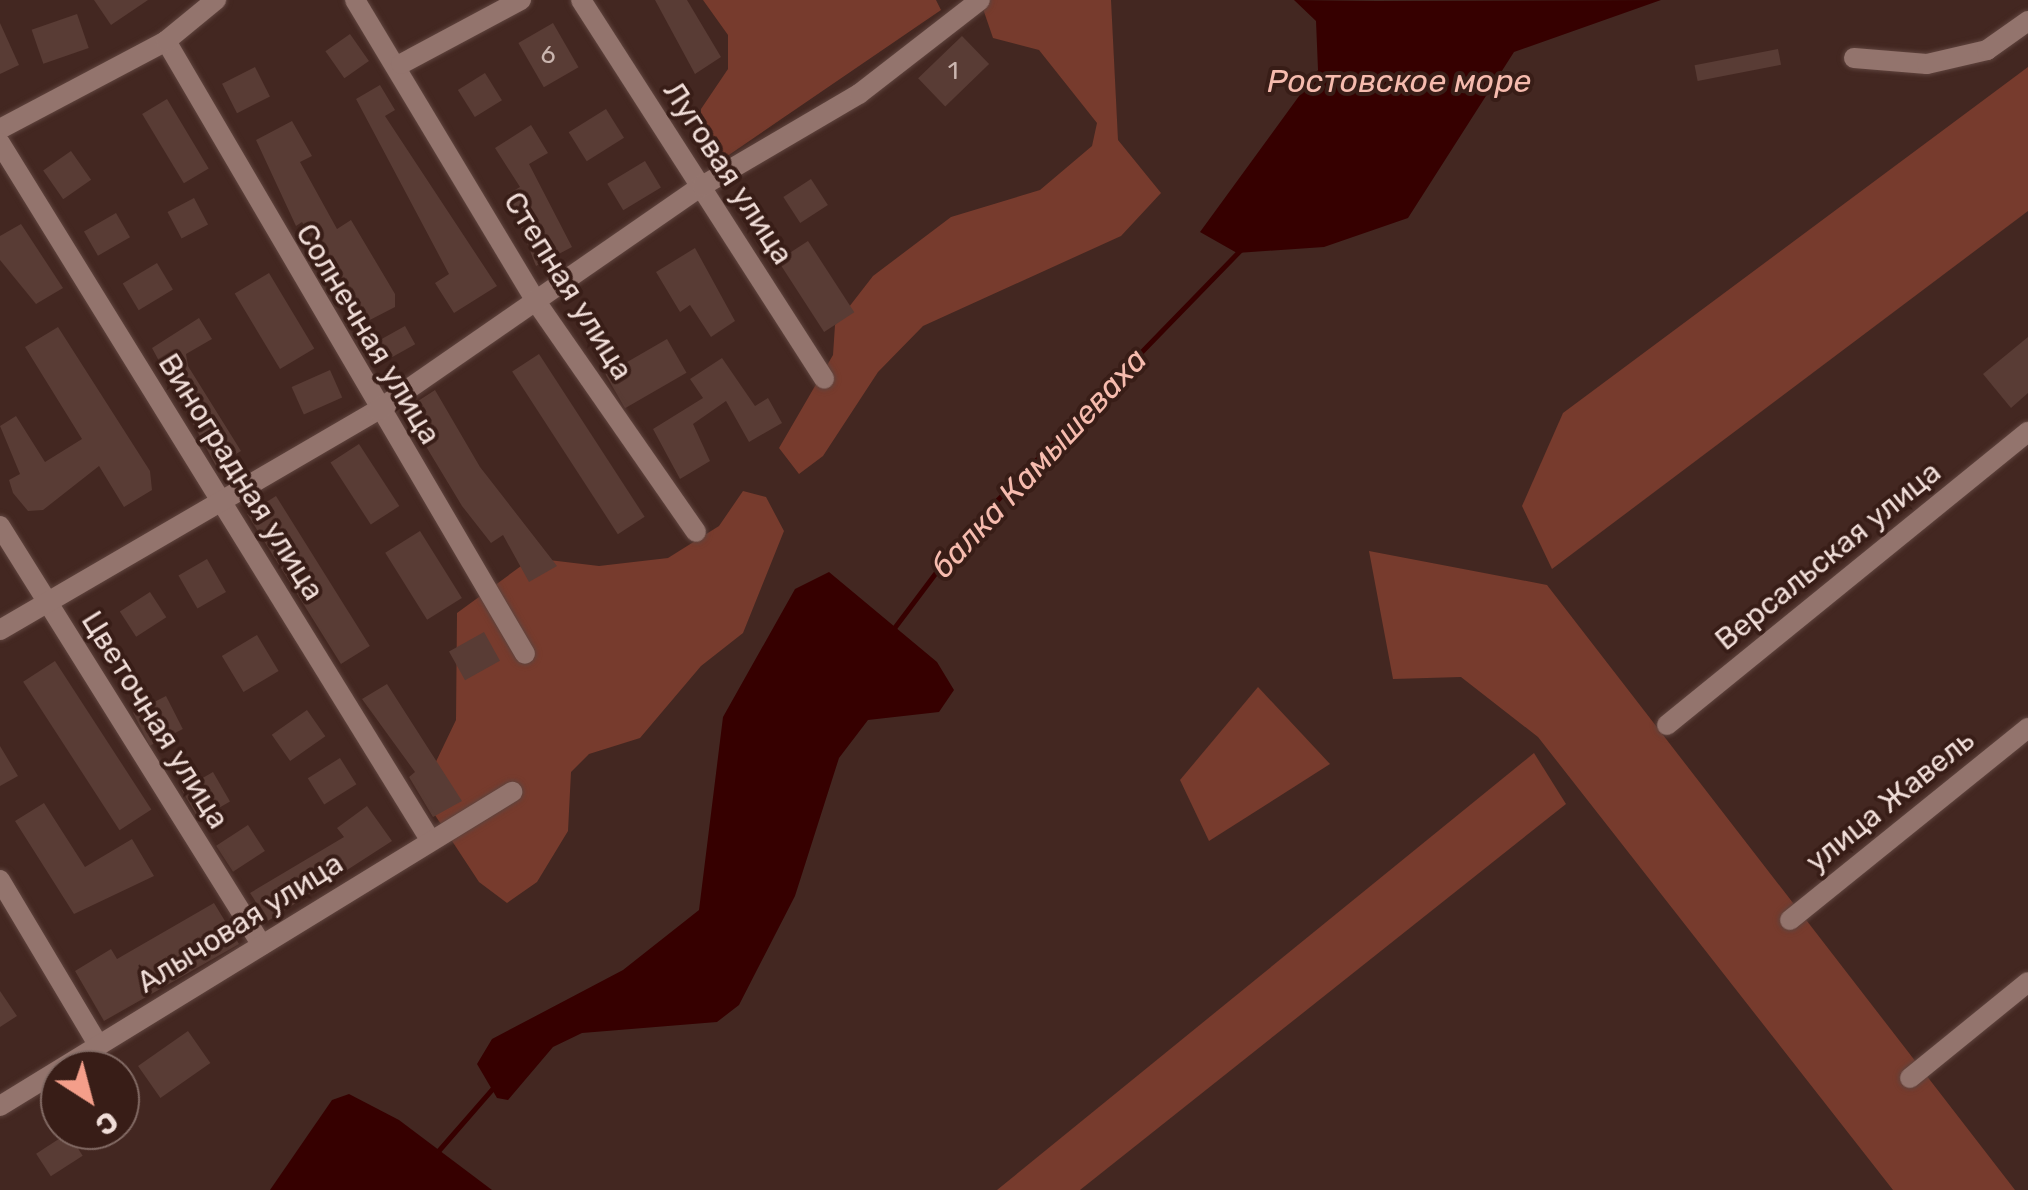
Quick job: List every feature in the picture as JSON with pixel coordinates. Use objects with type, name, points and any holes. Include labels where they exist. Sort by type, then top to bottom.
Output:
[{"type":"street","points":[[0,129],[166,41],[216,0]]},
{"type":"street","name":"Степная улица","points":[[355,0],[400,64],[539,306],[696,532]]},
{"type":"street","points":[[400,64],[522,0]]},
{"type":"street","name":"Луговая улица","points":[[581,0],[824,379]]},
{"type":"street","points":[[0,630],[218,498],[378,410],[539,306],[702,186],[859,94],[980,0]]},
{"type":"street","points":[[1854,58],[1927,64],[1987,50],[2028,21]]},
{"type":"street","name":"Солнечная улица","points":[[166,41],[378,410],[525,654]]},
{"type":"street","name":"Виноградная улица","points":[[0,144],[431,842]]},
{"type":"street","name":"Версальская улица","points":[[1667,725],[2028,432]]},
{"type":"street","name":"Цветочная улица","points":[[0,526],[262,945]]},
{"type":"street","name":"улица Жавель","points":[[1790,920],[2028,728]]},
{"type":"street","name":"Алычовая улица","points":[[0,1106],[512,792]]},
{"type":"street","points":[[0,880],[99,1046]]},
{"type":"street","points":[[1910,1078],[2028,982]]},
{"type":"shaded area","points":[[703,0],[936,0],[941,10],[723,159],[701,145],[701,109],[728,69],[728,35]]},
{"type":"shaded area","points":[[980,0],[1111,0],[1118,140],[1161,193],[1121,236],[923,326],[878,372],[823,456],[799,474],[779,448],[833,355],[835,325],[873,276],[951,217],[1040,190],[1092,146],[1097,123],[1039,50],[993,38]]},
{"type":"shaded area","points":[[2028,67],[2028,211],[1552,569],[1522,506],[1563,413]]},
{"type":"shaded area","points":[[743,491],[766,497],[784,531],[743,633],[701,666],[640,738],[589,754],[571,772],[568,831],[537,882],[507,903],[479,882],[429,806],[431,772],[456,720],[457,613],[532,558],[599,566],[668,558],[719,526]]},
{"type":"shaded area","points":[[1369,551],[1547,585],[2015,1190],[1893,1190],[1538,737],[1461,677],[1393,679]]},
{"type":"shaded area","points":[[1258,687],[1330,764],[1209,841],[1180,780]]},
{"type":"shaded area","points":[[1534,753],[1566,804],[1080,1190],[997,1190]]},
{"type":"water","name":"Ростовское море","points":[[1294,0],[1661,0],[1514,52],[1408,218],[1324,247],[1237,253],[1200,232],[1318,70],[1316,21]]},
{"type":"water","points":[[829,572],[937,662],[954,690],[939,712],[868,720],[839,758],[795,896],[739,1005],[717,1022],[582,1033],[553,1047],[508,1100],[497,1098],[477,1064],[492,1039],[623,970],[699,910],[723,717],[795,589]]},
{"type":"water","points":[[349,1094],[399,1120],[492,1190],[270,1190],[332,1100]]},
{"type":"building","points":[[94,0],[148,0],[111,25]]},
{"type":"building","points":[[655,0],[687,0],[721,57],[695,74]]},
{"type":"building","points":[[77,14],[89,48],[43,64],[32,30]]},
{"type":"building","points":[[0,23],[19,65],[0,74]]},
{"type":"building","points":[[553,23],[578,67],[544,87],[518,43]]},
{"type":"building","points":[[350,34],[369,61],[344,78],[325,51]]},
{"type":"building","points":[[962,36],[989,64],[945,106],[918,78]]},
{"type":"building","points":[[1778,49],[1781,65],[1698,81],[1695,65]]},
{"type":"building","points":[[255,67],[270,96],[237,113],[222,84]]},
{"type":"building","points":[[485,73],[502,100],[475,117],[458,90]]},
{"type":"building","points":[[380,85],[395,110],[385,116],[497,286],[454,313],[435,283],[449,274],[356,99]]},
{"type":"building","points":[[167,99],[209,168],[184,183],[142,114]]},
{"type":"building","points":[[606,109],[624,138],[587,161],[569,132]]},
{"type":"building","points":[[292,121],[312,156],[300,162],[337,229],[351,220],[395,294],[395,307],[364,323],[335,265],[329,268],[302,222],[296,226],[256,140]]},
{"type":"building","points":[[531,125],[548,153],[529,164],[572,247],[536,266],[508,194],[520,187],[495,148]]},
{"type":"building","points":[[71,151],[91,180],[63,199],[43,171]]},
{"type":"building","points":[[645,161],[661,188],[623,210],[607,184]]},
{"type":"building","points":[[811,179],[828,205],[800,223],[783,197]]},
{"type":"building","points":[[194,198],[208,224],[182,239],[168,212]]},
{"type":"building","points":[[116,213],[130,237],[98,256],[84,232]]},
{"type":"building","points":[[21,224],[63,288],[36,304],[0,260],[0,236]]},
{"type":"building","points":[[808,241],[854,312],[824,332],[778,261]]},
{"type":"building","points":[[695,248],[735,321],[711,337],[690,305],[680,312],[656,272]]},
{"type":"building","points":[[157,263],[173,290],[139,310],[123,284]]},
{"type":"building","points":[[269,273],[314,348],[280,369],[235,294]]},
{"type":"building","points":[[199,318],[212,339],[186,354],[188,366],[241,451],[216,466],[152,348]]},
{"type":"building","points":[[405,326],[415,344],[381,363],[371,345]]},
{"type":"building","points":[[58,327],[150,471],[152,490],[124,507],[99,466],[43,510],[28,511],[13,493],[9,480],[20,474],[0,426],[16,416],[45,462],[82,439],[25,347]]},
{"type":"building","points":[[2028,337],[2028,393],[2011,408],[1983,374]]},
{"type":"building","points":[[667,339],[686,373],[625,408],[606,374]]},
{"type":"building","points":[[539,354],[645,517],[618,534],[512,371]]},
{"type":"building","points":[[722,358],[755,406],[768,398],[782,423],[749,442],[726,401],[693,424],[710,461],[680,479],[653,429],[703,398],[690,379]]},
{"type":"building","points":[[330,370],[342,397],[304,414],[292,387]]},
{"type":"building","points":[[435,390],[480,467],[557,566],[529,582],[503,535],[491,543],[462,506],[404,410]]},
{"type":"building","points":[[359,444],[399,506],[371,525],[330,463]]},
{"type":"building","points":[[276,496],[370,646],[341,664],[247,514]]},
{"type":"building","points":[[420,531],[462,598],[427,620],[385,553]]},
{"type":"building","points":[[207,559],[226,592],[197,608],[178,576]]},
{"type":"building","points":[[150,592],[166,617],[136,637],[120,612]]},
{"type":"building","points":[[484,632],[500,661],[465,680],[449,651]]},
{"type":"building","points":[[257,635],[279,671],[243,692],[222,656]]},
{"type":"building","points":[[55,661],[151,809],[120,830],[23,682]]},
{"type":"building","points":[[387,684],[462,801],[433,817],[409,777],[415,772],[362,699]]},
{"type":"building","points":[[166,696],[183,729],[150,746],[133,713]]},
{"type":"building","points":[[307,710],[325,736],[290,761],[272,735]]},
{"type":"building","points":[[0,746],[18,776],[0,786]]},
{"type":"building","points":[[340,758],[356,784],[324,804],[308,778]]},
{"type":"building","points":[[213,772],[230,801],[199,819],[182,790]]},
{"type":"building","points":[[44,803],[85,867],[132,839],[154,876],[74,914],[15,821]]},
{"type":"building","points":[[367,806],[392,841],[268,921],[250,893],[344,837],[337,828]]},
{"type":"building","points":[[248,825],[265,851],[233,872],[216,846]]},
{"type":"building","points":[[214,903],[239,944],[104,1021],[75,971],[111,949],[117,959]]},
{"type":"building","points":[[0,991],[17,1016],[0,1027]]},
{"type":"building","points":[[188,1031],[210,1063],[160,1098],[140,1065]]},
{"type":"building","points":[[42,1150],[79,1150],[83,1156],[51,1176],[36,1154]]},
{"type":"waterway","name":"балка Камышеваха","points":[[891,632],[966,532],[1240,250]]},
{"type":"waterway","name":"балка Камышеваха","points":[[438,1151],[493,1088]]}]
